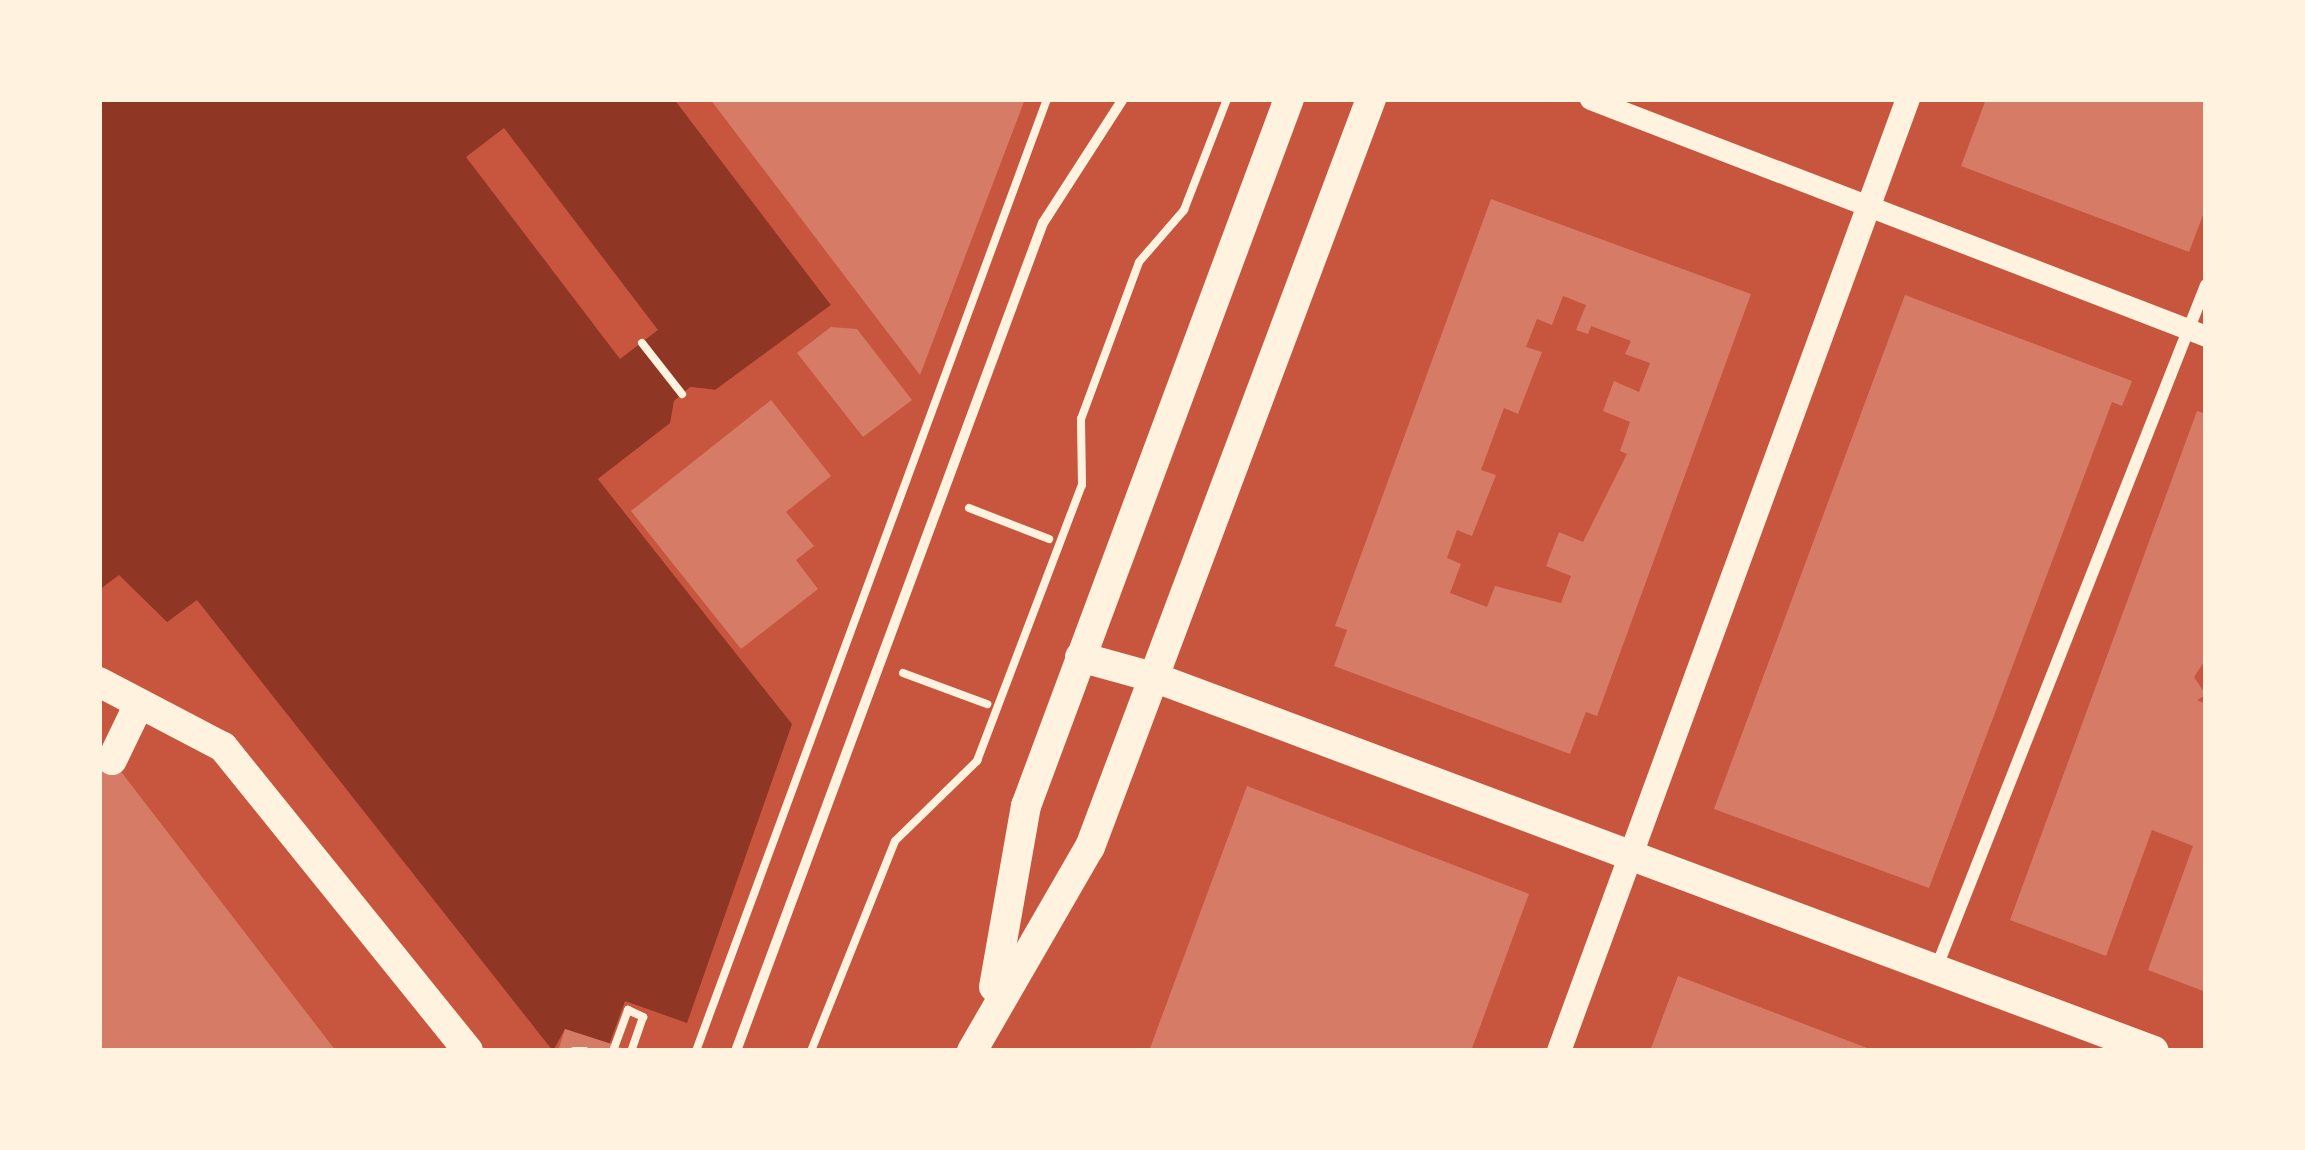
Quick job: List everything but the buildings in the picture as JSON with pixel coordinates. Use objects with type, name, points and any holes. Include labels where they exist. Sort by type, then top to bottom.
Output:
[{"type":"main road","points":[[978,1036],[1016,837],[1289,99]]},
{"type":"main road","points":[[978,1036],[1081,866],[1156,678],[1371,99]]},
{"type":"main road","points":[[1559,1051],[1908,99]]},
{"type":"main road","points":[[1080,657],[1156,678],[2154,1051]]},
{"type":"main road","points":[[99,682],[223,747],[468,1051]]},
{"type":"main road","points":[[112,760],[139,704]]},
{"type":"street","points":[[736,1051],[883,665],[1043,223],[1123,99]]},
{"type":"street","points":[[1589,99],[1865,211],[2197,333]]},
{"type":"street","points":[[1936,970],[2197,333],[2206,285]]},
{"type":"path","points":[[696,1051],[1048,99]]},
{"type":"path","points":[[812,1051],[896,842],[977,760],[1082,485],[1081,419],[1139,262],[1184,210],[1227,99]]},
{"type":"path","points":[[642,343],[682,394]]},
{"type":"path","points":[[906,484],[1049,539]]},
{"type":"path","points":[[845,650],[987,704]]},
{"type":"path","points":[[614,1048],[628,1010],[643,1017],[632,1051]]},
{"type":"path","points":[[574,1051],[585,1051]]},
{"type":"shaded area","points":[[99,99],[674,99],[831,305],[715,390],[690,387],[674,401],[671,423],[598,479],[792,724],[687,1023],[625,1001],[609,1045],[565,1029],[553,1051],[197,600],[167,622],[119,575],[99,590]]},
{"type":"pier","points":[[674,99],[837,306],[718,396],[692,393],[679,404],[675,427],[606,480],[792,724],[598,479],[670,423],[674,401],[691,387],[716,390],[831,305]]},
{"type":"pier","points":[[504,128],[658,330],[620,359],[466,157]]}]
